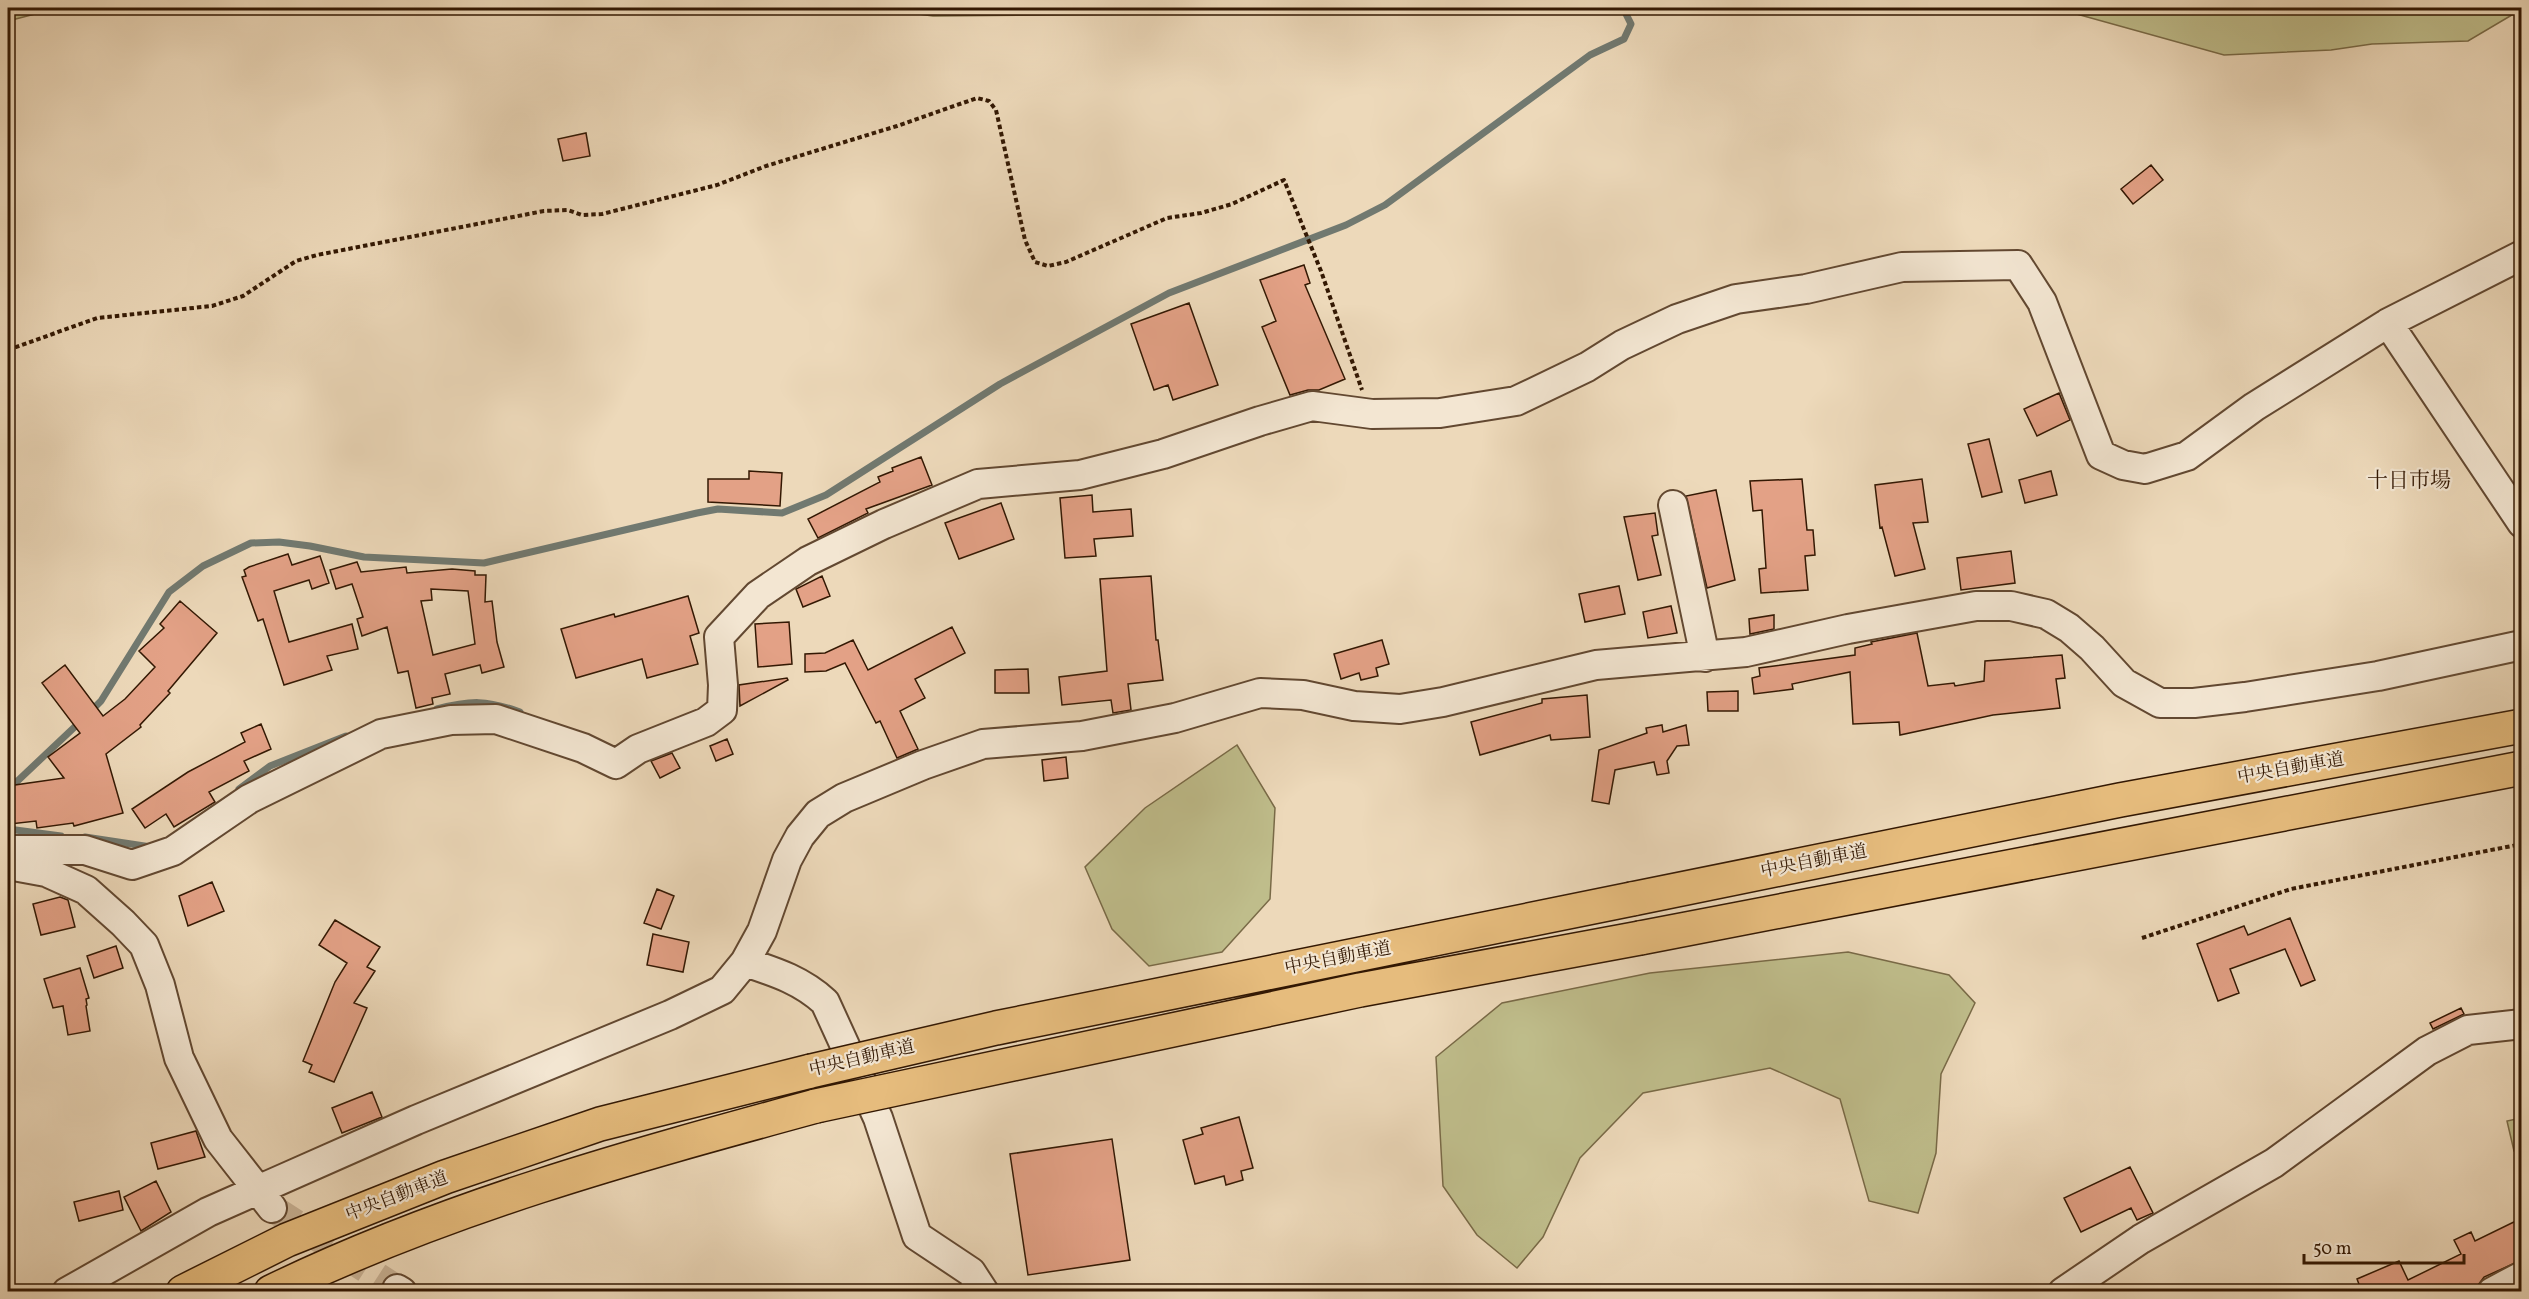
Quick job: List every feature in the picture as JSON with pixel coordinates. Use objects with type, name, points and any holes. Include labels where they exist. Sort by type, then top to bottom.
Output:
[{"type":"highway","name":"中央自動車道","points":[[183,1292],[287,1240],[456,1173],[600,1124],[811,1071],[996,1028],[2120,800],[2522,726]]},
{"type":"highway","name":"中央自動車道","points":[[271,1292],[460,1212],[607,1163],[816,1106],[1360,990],[2522,768]]},
{"type":"street","points":[[8,850],[85,850],[132,865],[173,851],[249,800],[381,734],[451,720],[496,719],[583,748],[616,764],[638,749],[706,722],[722,710],[723,685],[719,637],[758,595],[808,561],[884,524],[978,484],[1090,472],[1163,454],[1311,406],[1372,414],[1440,413],[1516,401],[1587,367],[1622,345],[1677,319],[1736,299],[1806,289],[1902,267],[2018,265],[2042,302],[2101,456],[2123,465],[2145,469],[2187,456],[2254,407],[2388,323],[2522,255]]},
{"type":"street","points":[[2388,323],[2522,523]]},
{"type":"street","points":[[1673,505],[1705,657]]},
{"type":"street","points":[[68,1292],[208,1212],[264,1199],[416,1120],[670,1016],[722,990],[745,962],[762,931],[787,860],[800,836],[818,814],[844,798],[923,765],[983,744],[1082,736],[1175,718],[1260,693],[1303,695],[1354,706],[1400,709],[1443,702],[1596,665],[1746,652],[1848,629],[1976,606],[2011,606],[2046,614],[2069,628],[2092,648],[2124,683],[2160,704],[2246,697],[2378,676],[2522,645]]},
{"type":"street","points":[[8,864],[46,872],[86,890],[144,945],[160,985],[179,1058],[218,1140],[264,1199]]},
{"type":"street","points":[[745,962],[789,976],[825,1002],[878,1118],[917,1236],[971,1272],[984,1292]]},
{"type":"street","points":[[2063,1292],[2141,1239],[2274,1162],[2427,1051],[2468,1030],[2522,1024]]},
{"type":"street","points":[[2492,1292],[2522,1276]]},
{"type":"path","points":[[8,350],[97,318],[212,306],[243,296],[296,261],[316,255],[544,211],[568,210],[582,215],[602,214],[717,185],[766,166],[897,126],[977,98],[989,101],[996,110],[1025,240],[1035,262],[1048,266],[1066,262],[1167,219],[1202,213],[1232,204],[1284,180],[1321,271],[1372,414]]},
{"type":"path","points":[[2142,938],[2291,889],[2522,844]]},
{"type":"shaded area","points":[[8,8],[130,8],[35,14],[8,21]]},
{"type":"shaded area","points":[[873,8],[1398,8],[1312,13],[933,16]]},
{"type":"shaded area","points":[[2055,8],[2522,9],[2468,41],[2372,44],[2331,50],[2224,55]]},
{"type":"shaded area","points":[[1237,745],[1275,808],[1270,899],[1222,952],[1149,966],[1112,929],[1085,867],[1145,808]]},
{"type":"shaded area","points":[[1848,952],[1949,975],[1975,1003],[1941,1074],[1936,1153],[1918,1213],[1869,1201],[1840,1099],[1770,1068],[1643,1093],[1580,1158],[1543,1237],[1517,1268],[1477,1235],[1443,1186],[1436,1057],[1502,1003],[1650,973]]},
{"type":"shaded area","points":[[2521,1118],[2521,1151],[2514,1151],[2507,1121]]},
{"type":"building","points":[[586,133],[590,156],[563,161],[558,139]]},
{"type":"building","points":[[2151,165],[2163,180],[2133,204],[2121,189]]},
{"type":"building","points":[[1304,265],[1310,283],[1305,285],[1345,379],[1319,390],[1308,390],[1290,395],[1262,327],[1276,321],[1260,280]]},
{"type":"building","points":[[1189,303],[1218,385],[1173,400],[1168,385],[1154,390],[1131,324]]},
{"type":"building","points":[[2059,393],[2070,420],[2037,436],[2024,409]]},
{"type":"building","points":[[1989,439],[2002,492],[1982,497],[1968,444]]},
{"type":"building","points":[[921,457],[932,485],[866,509],[868,513],[818,538],[808,519],[880,482],[878,477],[893,471],[892,468]]},
{"type":"building","points":[[749,471],[782,473],[780,506],[708,502],[708,479],[749,479]]},
{"type":"building","points":[[2051,471],[2057,495],[2025,503],[2019,480]]},
{"type":"building","points":[[1802,479],[1807,530],[1813,530],[1815,555],[1805,556],[1808,590],[1761,593],[1759,569],[1766,568],[1762,510],[1753,511],[1750,481]]},
{"type":"building","points":[[1922,479],[1928,522],[1913,523],[1925,569],[1895,576],[1882,527],[1880,528],[1875,485]]},
{"type":"building","points":[[1716,490],[1735,580],[1707,588],[1686,496]]},
{"type":"building","points":[[1092,495],[1093,512],[1131,509],[1133,536],[1094,539],[1096,556],[1065,558],[1060,498]]},
{"type":"building","points":[[1001,503],[1014,539],[959,559],[945,523]]},
{"type":"building","points":[[1655,513],[1658,535],[1652,536],[1661,575],[1638,580],[1624,517]]},
{"type":"building","points":[[2011,551],[2015,583],[1961,590],[1957,558]]},
{"type":"building","points":[[288,554],[292,565],[320,556],[329,583],[312,589],[309,580],[274,591],[289,642],[352,624],[358,649],[327,656],[332,670],[284,685],[263,619],[258,621],[242,577],[246,576],[244,570],[249,567]]},
{"type":"building","points":[[357,562],[361,572],[406,567],[407,573],[452,569],[475,571],[475,575],[486,575],[485,602],[492,601],[497,642],[504,667],[482,673],[480,665],[445,674],[450,694],[432,698],[433,704],[416,708],[408,671],[398,673],[387,627],[362,636],[357,619],[363,617],[352,584],[336,589],[330,570]],"holes":[[[431,589],[468,591],[475,644],[433,655],[421,601],[432,600]]]},
{"type":"building","points":[[822,576],[830,596],[803,607],[796,589]]},
{"type":"building","points":[[1151,576],[1156,640],[1158,640],[1163,680],[1128,684],[1131,710],[1113,713],[1111,700],[1062,705],[1059,677],[1107,671],[1100,579]]},
{"type":"building","points":[[1619,586],[1625,614],[1585,622],[1579,594]]},
{"type":"building","points":[[688,596],[699,633],[690,636],[698,664],[647,678],[642,659],[576,678],[561,629],[614,614],[615,617]]},
{"type":"building","points":[[180,601],[217,633],[168,691],[170,693],[140,725],[141,727],[106,754],[123,813],[74,826],[73,823],[37,828],[36,821],[10,824],[8,786],[64,778],[48,757],[80,733],[42,683],[65,665],[103,716],[125,699],[155,667],[139,651],[164,628],[160,624]]},
{"type":"building","points":[[1671,606],[1677,633],[1648,638],[1643,612]]},
{"type":"building","points":[[1774,615],[1774,629],[1750,634],[1749,619]]},
{"type":"building","points":[[789,622],[792,664],[758,667],[755,624]]},
{"type":"building","points":[[952,627],[965,653],[915,679],[925,698],[900,711],[918,749],[897,758],[880,721],[876,723],[845,663],[826,671],[805,672],[805,654],[825,653],[853,640],[868,670]]},
{"type":"building","points":[[1917,633],[1928,686],[1954,683],[1955,686],[1984,681],[1985,661],[2062,655],[2065,678],[2056,679],[2060,708],[1993,715],[1900,735],[1899,722],[1853,724],[1850,672],[1792,684],[1793,689],[1754,694],[1752,678],[1760,676],[1759,668],[1855,655],[1855,648],[1872,644],[1871,642]]},
{"type":"building","points":[[1382,640],[1389,664],[1376,668],[1378,676],[1361,680],[1359,673],[1341,679],[1334,654]]},
{"type":"building","points":[[1028,669],[1029,693],[995,693],[995,670]]},
{"type":"building","points":[[787,678],[788,680],[740,706],[739,685]]},
{"type":"building","points":[[1738,691],[1738,711],[1708,711],[1707,692]]},
{"type":"building","points":[[1587,695],[1590,737],[1551,740],[1550,735],[1480,755],[1471,722],[1542,703],[1542,699]]},
{"type":"building","points":[[261,724],[271,749],[244,761],[249,771],[209,792],[215,802],[174,827],[166,814],[145,828],[132,809],[188,772],[245,742],[241,733]]},
{"type":"building","points":[[1662,725],[1663,732],[1686,725],[1689,745],[1677,746],[1667,761],[1669,773],[1657,775],[1654,762],[1615,770],[1609,804],[1592,801],[1599,750],[1647,733],[1646,728]]},
{"type":"building","points":[[727,739],[733,754],[716,761],[710,746]]},
{"type":"building","points":[[672,753],[680,768],[660,778],[651,761]]},
{"type":"building","points":[[1066,757],[1068,778],[1044,781],[1042,760]]},
{"type":"building","points":[[212,882],[224,911],[188,926],[179,896]]},
{"type":"building","points":[[657,889],[674,896],[661,929],[644,923]]},
{"type":"building","points":[[60,897],[68,900],[75,927],[41,935],[33,904]]},
{"type":"building","points":[[2290,918],[2315,980],[2301,986],[2285,949],[2230,969],[2239,993],[2218,1001],[2197,944],[2244,926],[2248,935]]},
{"type":"building","points":[[335,920],[380,947],[367,967],[375,971],[354,1003],[367,1008],[334,1082],[309,1072],[312,1065],[303,1061],[335,982],[347,963],[319,945]]},
{"type":"building","points":[[653,934],[689,942],[683,972],[647,965]]},
{"type":"building","points":[[116,946],[123,968],[94,978],[87,956]]},
{"type":"building","points":[[80,968],[89,998],[86,999],[86,1006],[90,1031],[68,1035],[63,1006],[53,1008],[44,979]]},
{"type":"building","points":[[2461,1008],[2464,1014],[2433,1029],[2430,1023]]},
{"type":"building","points":[[372,1092],[382,1117],[342,1133],[332,1108]]},
{"type":"building","points":[[1239,1117],[1253,1168],[1241,1171],[1243,1180],[1226,1185],[1224,1176],[1195,1184],[1183,1140],[1203,1134],[1201,1128]]},
{"type":"building","points":[[196,1131],[205,1157],[158,1169],[151,1143]]},
{"type":"building","points":[[1112,1139],[1130,1260],[1028,1275],[1010,1154]]},
{"type":"building","points":[[2130,1167],[2153,1213],[2137,1220],[2131,1208],[2081,1232],[2064,1198]]},
{"type":"building","points":[[156,1181],[171,1212],[141,1231],[124,1197]]},
{"type":"building","points":[[119,1191],[123,1210],[79,1221],[74,1202]]},
{"type":"building","points":[[2522,1218],[2522,1260],[2484,1277],[2473,1292],[2362,1292],[2357,1279],[2399,1261],[2408,1280],[2461,1254],[2454,1240],[2471,1232],[2475,1241]]},
{"type":"waterway","points":[[90,712],[101,701],[169,592],[203,566],[251,543],[279,542],[364,557],[484,563],[718,509],[782,513],[826,495],[1000,384],[1169,293],[1346,225],[1385,205],[1590,55],[1624,39],[1631,24],[1623,8]]},
{"type":"waterway","points":[[437,709],[460,704],[488,703],[520,712]]},
{"type":"waterway","points":[[8,790],[82,720]]},
{"type":"waterway","points":[[239,789],[270,766],[346,736]]},
{"type":"waterway","points":[[8,829],[61,836]]},
{"type":"waterway","points":[[85,837],[151,847]]},
{"type":"tunnel","points":[[272,1208],[397,1289]]},
{"type":"district","name":"十日市場","points":[[2409,481]]}]
